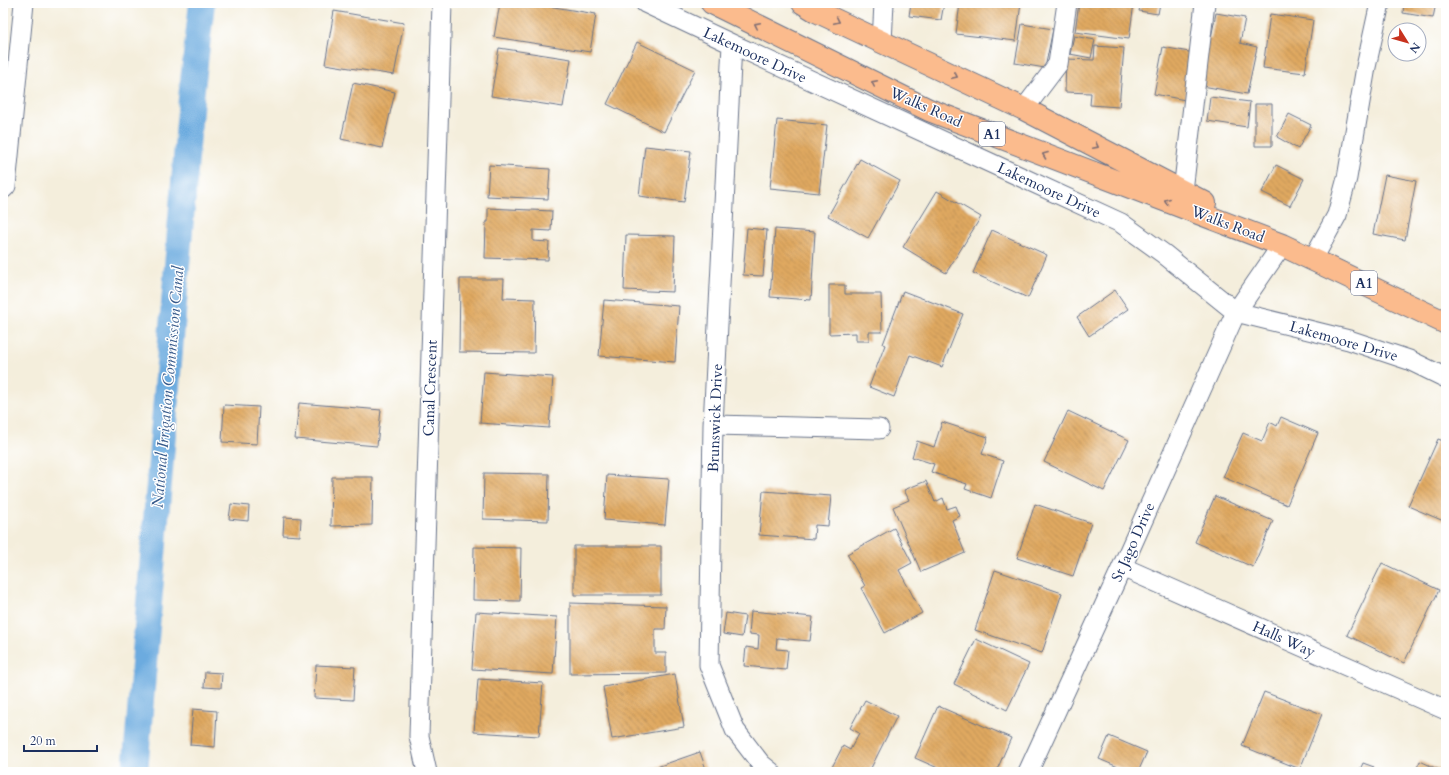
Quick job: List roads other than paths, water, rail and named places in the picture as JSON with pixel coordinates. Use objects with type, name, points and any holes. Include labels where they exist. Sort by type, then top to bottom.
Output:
[{"type":"main road","name":"Walks Road","points":[[712,3],[929,110],[1282,245],[1446,323]]},
{"type":"main road","name":"Walks Road","points":[[803,3],[816,11],[1024,109],[1183,191],[1282,245]]},
{"type":"street","points":[[4,187],[24,3]]},
{"type":"street","name":"Canal Crescent","points":[[427,772],[419,736],[442,3]]},
{"type":"street","name":"Lakemoore Drive","points":[[645,3],[1121,223],[1164,254],[1236,312],[1349,340],[1409,360],[1446,378]]},
{"type":"street","points":[[882,42],[884,3]]},
{"type":"street","points":[[1024,109],[1058,64],[1067,3]]},
{"type":"street","points":[[1183,191],[1205,3]]},
{"type":"street","points":[[1313,259],[1337,215],[1347,178],[1366,67],[1380,3]]},
{"type":"street","name":"Brunswick Drive","points":[[732,44],[713,426],[708,665],[735,730],[761,764],[771,772]]},
{"type":"street","name":"St Jago Drive","points":[[1028,772],[1236,312],[1282,245]]},
{"type":"street","points":[[713,426],[879,429]]},
{"type":"street","name":"Halls Way","points":[[1122,567],[1446,710]]},
{"type":"waterway","name":"National Irrigation Commission Canal","points":[[135,772],[191,98],[202,3]]}]
